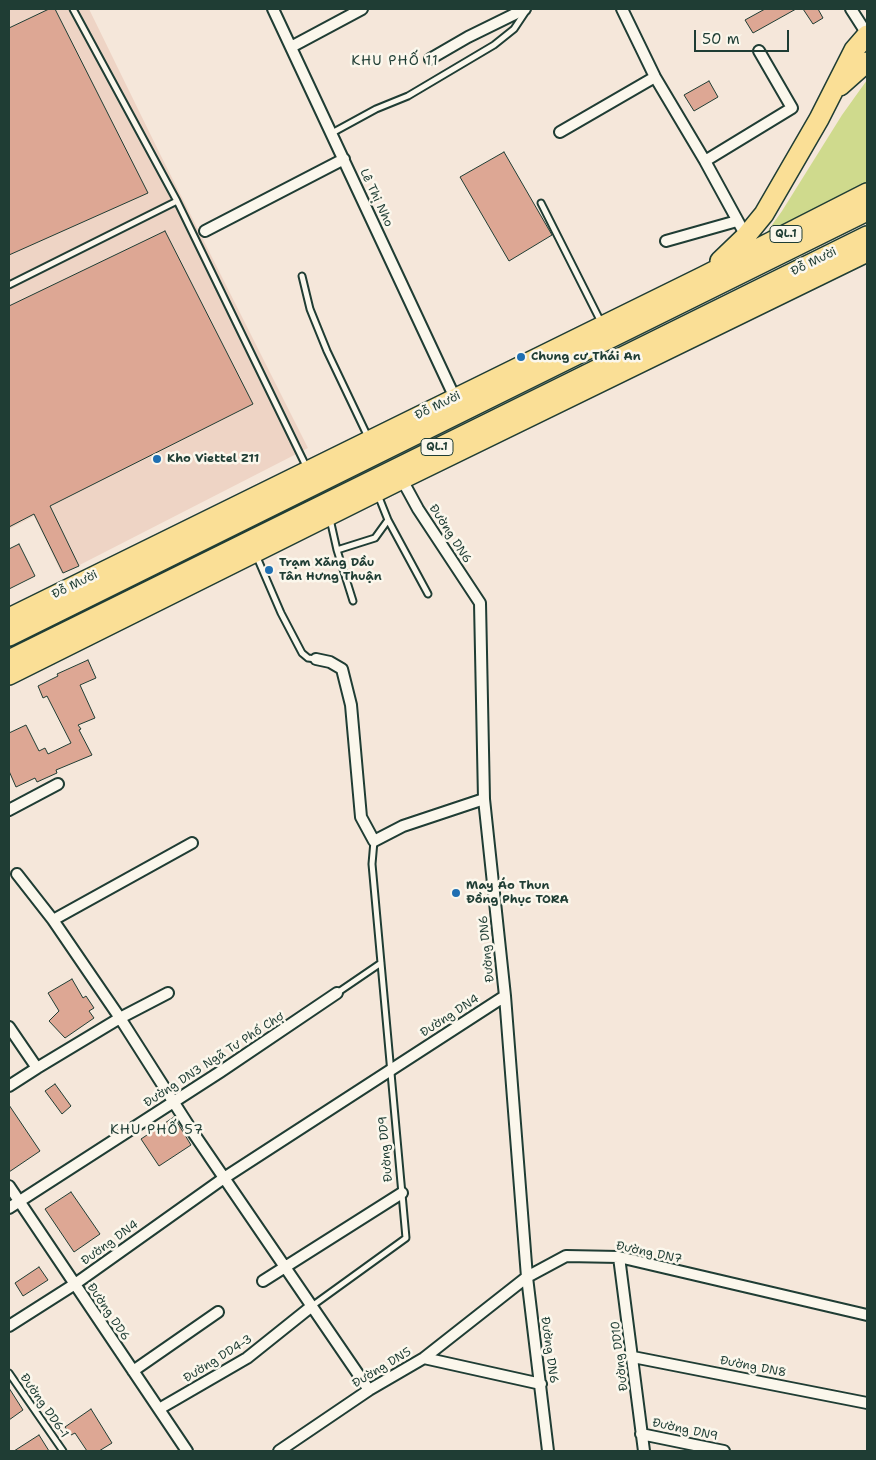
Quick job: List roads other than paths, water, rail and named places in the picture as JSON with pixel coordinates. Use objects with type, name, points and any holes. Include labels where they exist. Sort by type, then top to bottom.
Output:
[{"type":"highway","points":[[665,311],[704,276],[742,229],[764,214],[854,50],[867,35]]},
{"type":"highway","points":[[832,93],[867,62]]},
{"type":"highway","name":"Đỗ Mười","points":[[9,636],[458,404],[603,325],[867,193]]},
{"type":"highway","name":"Đỗ Mười","points":[[9,618],[370,440],[458,404],[665,311],[867,211]]},
{"type":"highway","name":"Đỗ Mười","points":[[9,676],[376,492],[399,473],[867,236]]},
{"type":"highway","name":"Đỗ Mười","points":[[9,660],[867,252]]},
{"type":"highway","points":[[704,276],[752,269]]},
{"type":"street","name":"Lê Thị Nho","points":[[273,9],[458,404]]},
{"type":"street","points":[[291,47],[362,9]]},
{"type":"street","points":[[430,59],[468,36],[526,9]]},
{"type":"street","points":[[622,9],[655,77],[705,161],[742,229],[666,241]]},
{"type":"street","points":[[851,9],[867,35]]},
{"type":"street","points":[[705,161],[792,108],[759,51]]},
{"type":"street","points":[[560,132],[655,77]]},
{"type":"street","points":[[205,230],[344,159]]},
{"type":"street","name":"Đường DN6","points":[[399,473],[418,508],[480,603],[484,799],[505,996],[526,1277],[548,1451]]},
{"type":"street","points":[[316,659],[330,662],[342,669],[351,704],[361,817],[374,841],[402,826],[484,799]]},
{"type":"street","points":[[9,810],[58,784]]},
{"type":"street","points":[[53,920],[192,843]]},
{"type":"street","points":[[17,874],[53,920],[120,1018],[173,1102],[369,1390]]},
{"type":"street","points":[[9,1086],[120,1018],[168,993]]},
{"type":"street","name":"Đường DN3 Ngã Tư Phố Chợ","points":[[9,1208],[337,993]]},
{"type":"street","name":"Đường DN4","points":[[9,1326],[75,1284],[224,1178],[505,996]]},
{"type":"street","points":[[9,1028],[37,1068]]},
{"type":"street","name":"Đường DD6","points":[[9,1186],[187,1451]]},
{"type":"street","points":[[263,1281],[402,1193]]},
{"type":"street","name":"Đường DN7","points":[[424,1358],[526,1277],[566,1256],[620,1257],[867,1315]]},
{"type":"street","name":"Đường DD10","points":[[620,1257],[644,1451]]},
{"type":"street","name":"Đường DD4-3","points":[[159,1409],[247,1358],[312,1306]]},
{"type":"street","points":[[133,1371],[218,1312]]},
{"type":"street","name":"Đường DN8","points":[[633,1357],[867,1403]]},
{"type":"street","name":"Đường DN5","points":[[279,1451],[369,1390],[424,1358],[541,1384]]},
{"type":"street","name":"Đường DN9","points":[[641,1434],[724,1451]]},
{"type":"lane","points":[[73,9],[177,201],[309,471]]},
{"type":"lane","points":[[332,133],[408,96],[494,45],[514,30],[526,9]]},
{"type":"lane","points":[[9,285],[177,201]]},
{"type":"lane","points":[[541,203],[603,325]]},
{"type":"lane","points":[[302,276],[310,309],[327,351],[370,440]]},
{"type":"lane","points":[[376,492],[388,520],[428,594]]},
{"type":"lane","points":[[328,516],[353,601]]},
{"type":"lane","points":[[337,550],[375,538],[388,520]]},
{"type":"lane","points":[[255,553],[281,613],[302,653],[308,658],[316,659]]},
{"type":"lane","name":"Đường DD9","points":[[312,1306],[406,1238],[372,864],[374,841]]},
{"type":"lane","name":"Đường DN3 Ngã Tư Phố Chợ","points":[[337,993],[381,963]]},
{"type":"lane","name":"Đường DD6-1","points":[[9,1373],[63,1451]]},
{"type":"place","name":"Chung cư Thái An","points":[[521,357]]},
{"type":"place","name":"Kho Viettel Z11","points":[[157,459]]},
{"type":"place","name":"Trạm Xăng Dầu Tân Hưng Thuận","points":[[269,570]]},
{"type":"place","name":"May Áo Thun Đồng Phục TORA","points":[[456,893]]},
{"type":"district","name":"KHU PHỐ 11","points":[[395,61]]},
{"type":"district","name":"KHU PHỐ 57","points":[[157,1130]]}]
